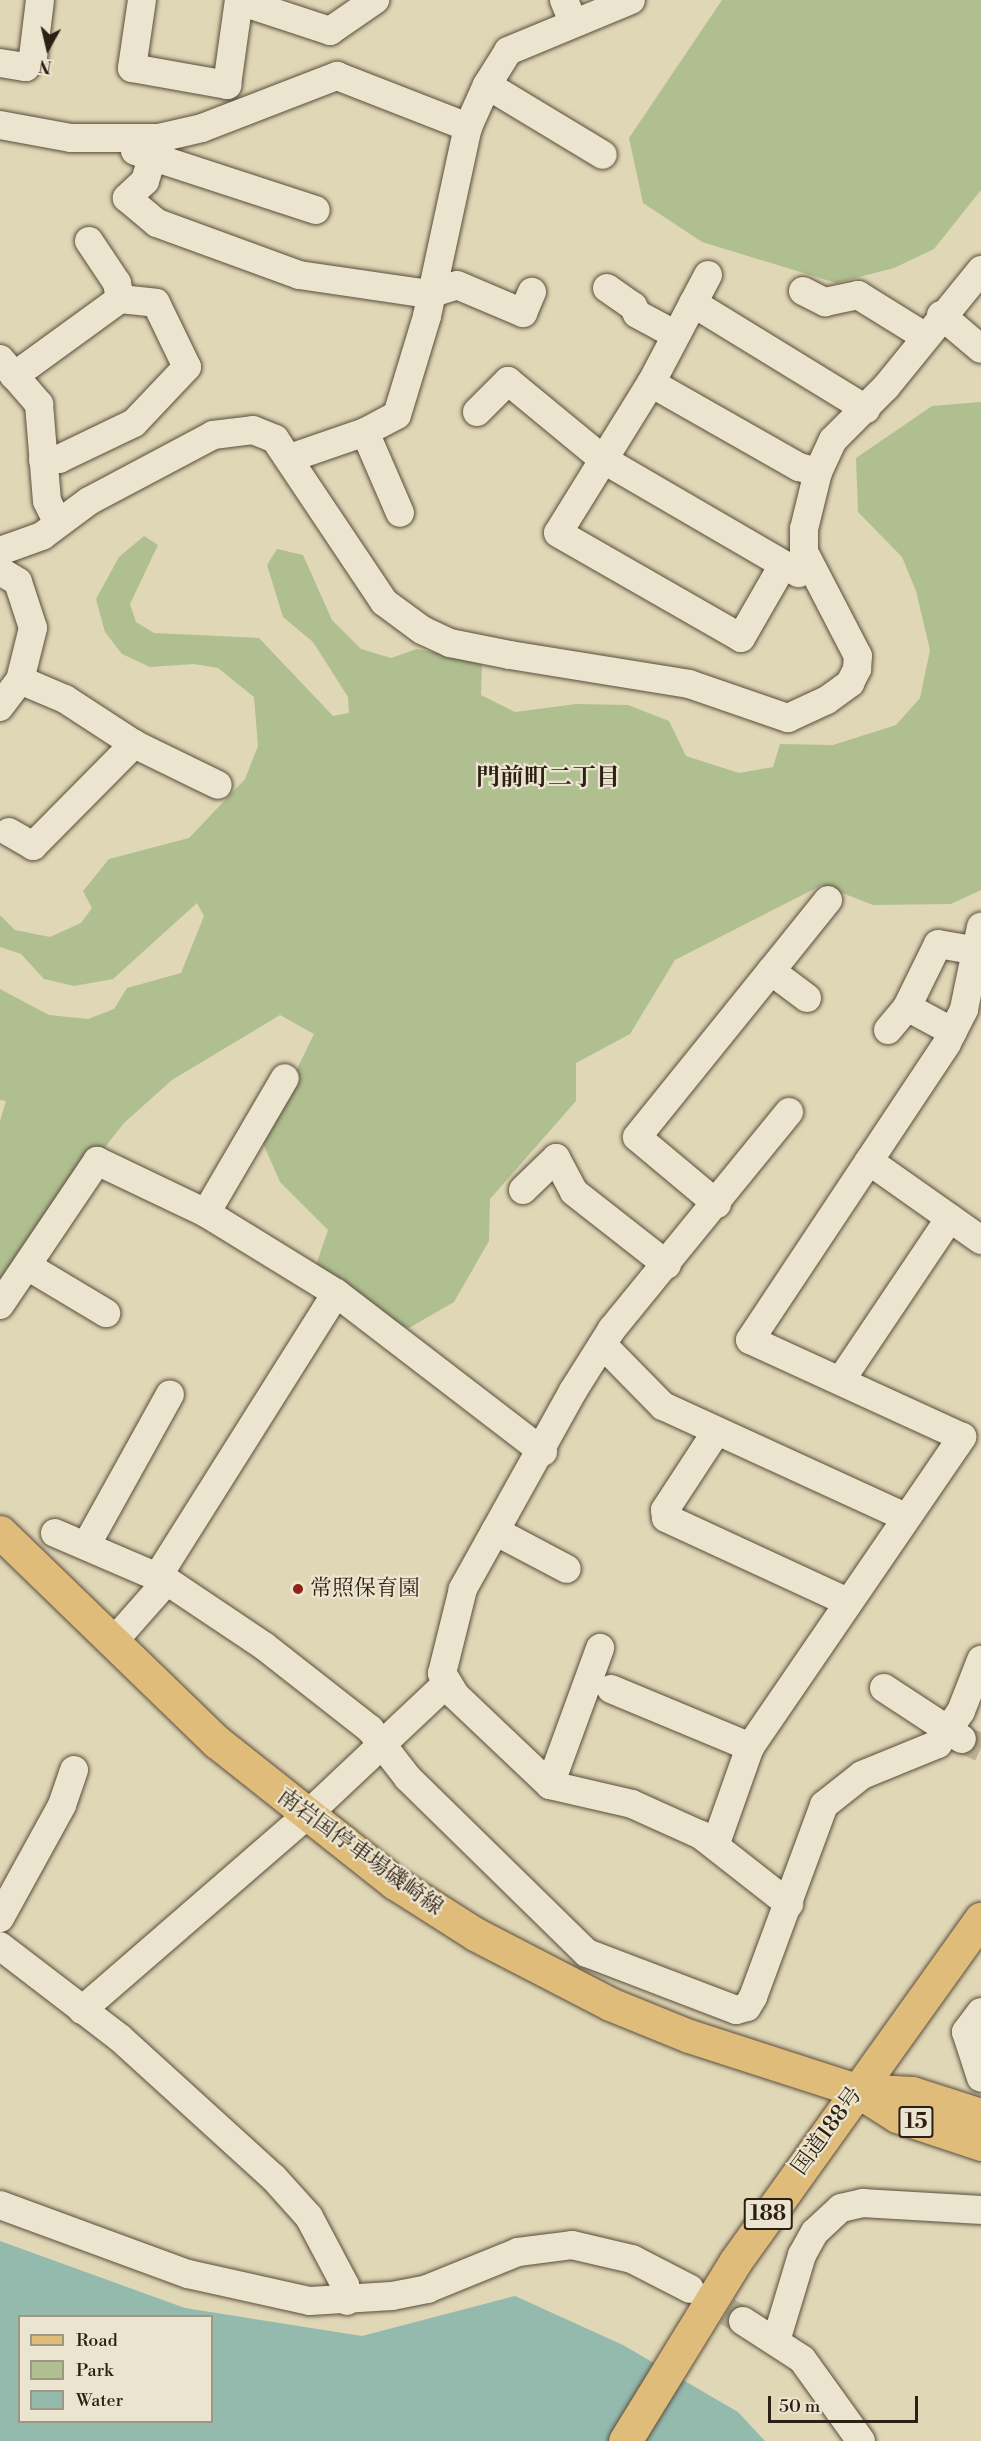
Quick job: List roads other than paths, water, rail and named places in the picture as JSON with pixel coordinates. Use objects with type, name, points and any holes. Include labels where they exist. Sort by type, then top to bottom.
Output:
[{"type":"main road","name":"南岩国停車場磯崎線","points":[[0,1532],[113,1642],[306,1816],[395,1883],[475,1934],[610,2004],[781,2068],[856,2090]]},
{"type":"main road","name":"国道188号","points":[[625,2441],[735,2262],[981,1918]]},
{"type":"main road","name":"15","points":[[856,2090],[912,2093],[981,2115]]},
{"type":"main road","name":"15","points":[[856,2090],[897,2116],[981,2144]]},
{"type":"street","points":[[0,63],[26,67],[33,57],[40,0]]},
{"type":"street","points":[[142,0],[132,68],[227,85],[239,1],[330,32],[375,0]]},
{"type":"street","points":[[290,458],[365,432],[397,415],[430,294],[468,127],[487,85],[508,51],[569,11],[631,0]]},
{"type":"street","points":[[0,125],[71,138],[120,139],[202,128],[337,76],[468,127]]},
{"type":"street","points":[[487,85],[603,155]]},
{"type":"street","points":[[120,139],[152,158],[316,210]]},
{"type":"street","points":[[152,158],[145,181],[127,198],[157,223],[299,275],[430,294],[458,285],[523,313],[532,292]]},
{"type":"street","points":[[89,241],[117,282],[120,299]]},
{"type":"street","points":[[0,551],[58,524],[89,501],[213,435],[253,430],[274,439],[290,458],[384,602],[422,630],[500,653],[689,684],[771,717],[788,718],[827,700],[850,683],[857,669],[858,656],[818,571],[804,552],[804,530],[819,472],[832,440],[866,408],[981,270]]},
{"type":"street","points":[[708,275],[651,383],[558,533],[741,638],[783,565]]},
{"type":"street","points":[[607,288],[633,306],[637,314],[676,335]]},
{"type":"street","points":[[803,291],[825,302],[858,295],[981,349]]},
{"type":"street","points":[[43,460],[59,459],[134,423],[188,367],[156,303],[120,299],[7,368],[39,404],[43,460],[47,501],[58,524]]},
{"type":"street","points":[[693,303],[866,408]]},
{"type":"street","points":[[477,412],[508,381],[604,460],[783,565],[807,574],[818,571]]},
{"type":"street","points":[[651,383],[799,467],[819,472]]},
{"type":"street","points":[[365,432],[400,513]]},
{"type":"street","points":[[0,571],[18,582],[33,628],[20,680],[0,707]]},
{"type":"street","points":[[20,680],[90,712],[134,744],[218,785]]},
{"type":"street","points":[[9,832],[33,846],[134,744]]},
{"type":"street","points":[[717,1204],[637,1137],[828,900]]},
{"type":"street","points":[[716,1843],[750,1747],[906,1517],[971,1433],[840,1380],[750,1340],[952,1032],[964,1009],[979,939],[938,944],[907,1007],[888,1030]]},
{"type":"street","points":[[771,971],[807,998]]},
{"type":"street","points":[[907,1007],[952,1032]]},
{"type":"street","points":[[206,1213],[285,1078]]},
{"type":"street","points":[[789,1112],[603,1345],[463,1589],[452,1623],[442,1673],[446,1684],[550,1785],[632,1804],[716,1843],[789,1904]]},
{"type":"street","points":[[523,1190],[556,1158],[574,1192],[667,1265]]},
{"type":"street","points":[[0,1305],[29,1268],[98,1161],[206,1213],[336,1293],[543,1452]]},
{"type":"street","points":[[869,1161],[981,1240]]},
{"type":"street","points":[[840,1380],[950,1218]]},
{"type":"street","points":[[29,1268],[106,1313]]},
{"type":"street","points":[[113,1642],[163,1578],[336,1293]]},
{"type":"street","points":[[603,1345],[648,1396],[716,1431],[906,1517]]},
{"type":"street","points":[[87,1544],[170,1394]]},
{"type":"street","points":[[716,1431],[665,1510],[666,1518],[848,1602]]},
{"type":"street","points":[[495,1531],[567,1569]]},
{"type":"street","points":[[55,1533],[87,1544],[163,1578],[346,1709],[381,1748],[587,1953],[736,2010],[747,2007],[789,1904],[824,1805],[834,1792],[889,1762],[924,1751],[956,1736],[981,1660]]},
{"type":"street","points":[[550,1785],[600,1648]]},
{"type":"street","points":[[82,2010],[306,1816],[381,1748],[431,1693],[446,1684]]},
{"type":"street","points":[[884,1688],[956,1736]]},
{"type":"street","points":[[611,1689],[750,1747]]},
{"type":"street","points":[[0,1918],[57,1815],[74,1770]]},
{"type":"street","points":[[0,1946],[82,2010],[274,2178],[309,2217],[345,2285],[347,2301]]},
{"type":"street","points":[[981,2012],[966,2032],[981,2078]]},
{"type":"street","points":[[776,2341],[802,2255],[814,2232],[841,2208],[863,2203],[981,2210]]},
{"type":"street","points":[[0,2205],[188,2274],[310,2301],[347,2301],[427,2289],[518,2252],[572,2245],[633,2259],[690,2289]]},
{"type":"street","points":[[742,2321],[776,2341],[807,2366],[861,2441]]},
{"type":"water","points":[[0,2241],[185,2308],[362,2336],[515,2296],[623,2345],[738,2412],[765,2441],[0,2441]]},
{"type":"tunnel","points":[[962,1739],[981,1748]]},
{"type":"tunnel","points":[[691,2290],[743,2321]]},
{"type":"place","name":"常照保育園","points":[[298,1589]]},
{"type":"district","name":"門前町二丁目","points":[[548,779]]}]
